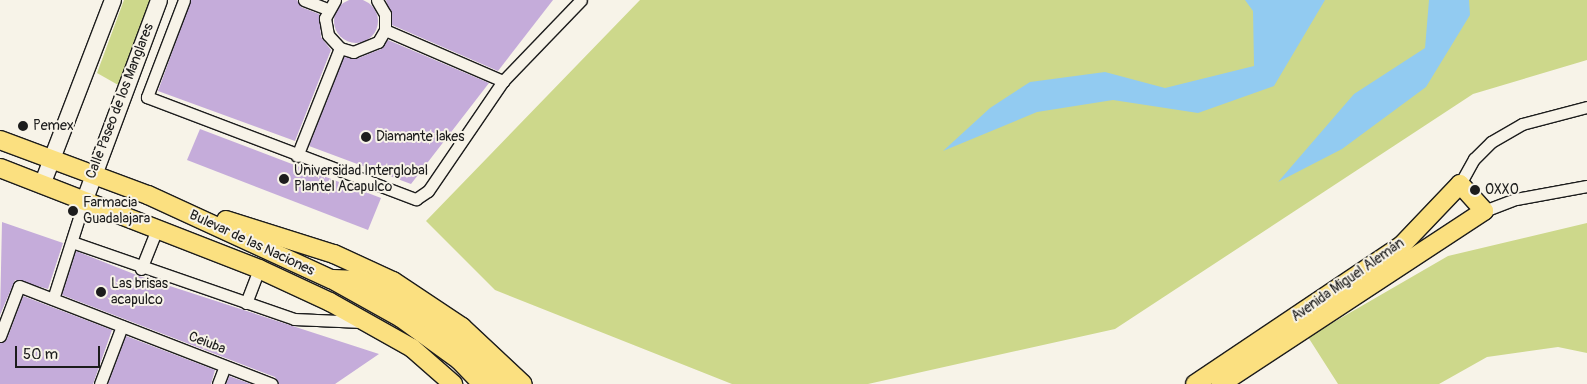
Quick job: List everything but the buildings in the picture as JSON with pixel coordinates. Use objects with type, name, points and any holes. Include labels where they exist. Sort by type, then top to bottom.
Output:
[{"type":"main road","points":[[42,185],[113,0]]},
{"type":"main road","name":"Calle Paseo de los Manglares","points":[[84,202],[91,175],[159,0]]},
{"type":"main road","name":"Bulevar de las Naciones","points":[[0,140],[148,195],[331,279],[401,318],[459,360],[482,384]]},
{"type":"main road","name":"Bulevar de las Naciones","points":[[0,168],[259,269],[372,323],[412,348],[453,384]]},
{"type":"main road","points":[[1460,184],[1484,211]]},
{"type":"main road","name":"Avenida Miguel Alemán","points":[[1195,384],[1402,245],[1437,211],[1460,184]]},
{"type":"main road","points":[[148,195],[334,254],[393,281],[462,327],[523,384]]},
{"type":"main road","points":[[1437,211],[1452,230]]},
{"type":"main road","name":"Avenida Miguel Alemán","points":[[1222,384],[1452,230],[1484,211]]},
{"type":"main road","points":[[331,279],[359,280],[424,316],[476,356],[502,384]]},
{"type":"street","points":[[184,0],[147,97],[297,156],[416,199],[428,191],[503,81],[581,0]]},
{"type":"street","points":[[304,0],[331,5],[326,27],[340,48]]},
{"type":"street","points":[[340,48],[367,49],[385,30],[385,14],[377,0]]},
{"type":"street","points":[[385,30],[503,81]]},
{"type":"street","points":[[297,156],[340,48]]},
{"type":"street","name":"Avenida Miguel Alemán","points":[[1460,184],[1474,159],[1491,142],[1522,124],[1587,107]]},
{"type":"street","name":"Avenida Miguel Alemán","points":[[1484,211],[1516,199],[1587,186]]},
{"type":"street","points":[[53,299],[84,202]]},
{"type":"street","points":[[141,270],[157,229]]},
{"type":"street","points":[[72,242],[141,270],[294,319],[372,323]]},
{"type":"street","points":[[246,303],[259,269]]},
{"type":"street","name":"Ceiuba","points":[[0,336],[19,286],[272,384]]},
{"type":"street","points":[[100,384],[122,326]]},
{"type":"street","points":[[218,384],[225,366]]},
{"type":"green space","points":[[124,0],[151,0],[120,86],[97,73]]},
{"type":"green space","points":[[640,0],[1587,0],[1587,60],[1473,94],[1115,329],[868,384],[732,384],[495,290],[426,221]]},
{"type":"green space","points":[[1587,223],[1587,353],[1558,347],[1487,357],[1439,384],[1338,384],[1308,337],[1448,256]]},
{"type":"water","points":[[1245,0],[1325,0],[1274,86],[1198,113],[1113,100],[1037,112],[943,151],[990,108],[1030,82],[1105,72],[1165,88],[1254,66],[1253,11]]},
{"type":"water","points":[[1429,0],[1469,0],[1470,15],[1426,87],[1342,149],[1278,182],[1354,94],[1425,48]]},
{"type":"place","name":"Pemex","points":[[23,126]]},
{"type":"place","name":"Diamante lakes","points":[[366,137]]},
{"type":"place","name":"Universidad Interglobal Plantel Acapulco","points":[[284,179]]},
{"type":"place","name":"OXXO","points":[[1475,190]]},
{"type":"place","name":"Farmacia Guadalajara","points":[[73,211]]},
{"type":"place","name":"Las brisas acapulco","points":[[101,292]]}]
